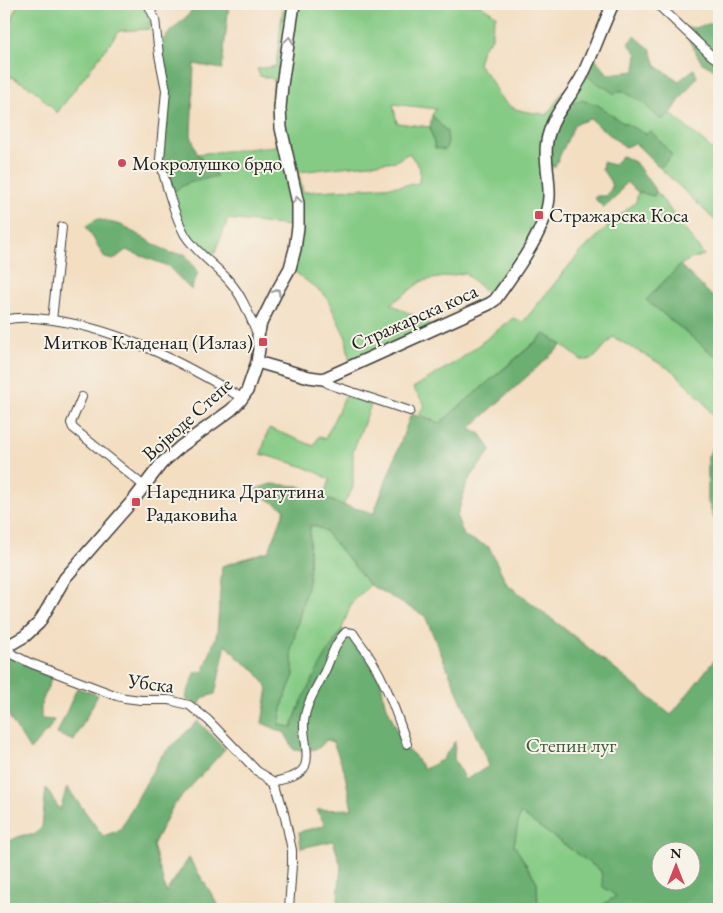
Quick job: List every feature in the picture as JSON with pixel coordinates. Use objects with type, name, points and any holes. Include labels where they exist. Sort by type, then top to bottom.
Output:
[{"type":"street","points":[[148,4],[155,19],[159,55],[166,90],[160,159],[174,208],[189,240],[236,289],[248,311],[258,338]]},
{"type":"street","name":"Војводе Степе","points":[[5,646],[25,636],[39,622],[65,578],[161,464],[171,454],[224,415],[242,398],[250,384],[257,362],[258,338],[262,323],[271,302],[290,268],[298,227],[298,204],[280,116],[282,85],[294,4]]},
{"type":"street","name":"Стражарска коса","points":[[323,379],[495,300],[530,247],[544,219],[549,199],[546,156],[548,134],[583,74],[613,4]]},
{"type":"street","points":[[657,4],[719,61]]},
{"type":"street","points":[[52,320],[62,227]]},
{"type":"street","points":[[4,320],[26,317],[52,320],[93,328],[127,339],[158,352],[242,398]]},
{"type":"street","points":[[257,362],[309,377],[323,379],[327,383],[340,388],[410,411]]},
{"type":"street","name":"Војводе Степе","points":[[82,397],[72,423],[73,428],[144,486]]},
{"type":"street","points":[[289,909],[292,850],[275,782],[294,776],[304,766],[306,755],[303,725],[306,710],[325,672],[333,650],[346,632],[353,633],[358,639],[383,679],[395,707],[407,744]]},
{"type":"street","name":"Убска","points":[[5,646],[12,654],[30,663],[117,696],[141,700],[169,700],[189,705],[208,720],[257,771],[275,782]]},
{"type":"green space","points":[[18,4],[145,4],[150,13],[149,29],[119,31],[57,113],[33,89],[10,76],[4,100],[4,41]]},
{"type":"green space","points":[[189,4],[229,4],[222,69],[194,64],[191,135],[197,154],[217,176],[188,183],[170,193],[158,160],[165,105],[159,43],[189,14],[191,11]]},
{"type":"green space","points":[[282,4],[482,4],[482,6],[496,15],[492,29],[492,38],[482,49],[478,64],[489,77],[503,100],[520,110],[547,115],[563,91],[575,88],[583,74],[641,101],[661,120],[671,114],[719,155],[719,224],[660,168],[672,155],[646,134],[620,121],[598,105],[556,118],[547,208],[495,300],[465,273],[422,281],[391,304],[435,327],[350,366],[346,338],[326,296],[290,268],[298,227],[228,219],[211,262],[187,235],[170,193],[188,183],[217,176],[197,154],[277,146],[271,102],[274,79],[260,76],[257,69],[276,66]],"holes":[[[393,104],[436,109],[432,115],[447,132],[435,148],[430,127],[397,123]],[[409,153],[420,168],[419,183],[303,192],[298,172],[396,161]]]},
{"type":"green space","points":[[719,21],[719,72],[702,63],[681,27],[694,28]]},
{"type":"green space","points":[[635,36],[651,50],[656,66],[679,81],[694,69],[697,77],[671,114],[661,120],[642,102],[621,90],[615,94],[583,74],[591,54],[608,74],[635,71],[637,54],[628,43]]},
{"type":"green space","points":[[582,100],[598,105],[620,121],[646,134],[651,131],[672,155],[660,168],[635,143],[625,147],[590,119],[575,124],[554,168],[546,156],[563,106]]},
{"type":"green space","points":[[432,115],[447,132],[448,142],[445,150],[435,148],[430,127]]},
{"type":"green space","points":[[622,156],[635,162],[656,191],[654,196],[638,192],[626,182],[617,196],[604,208],[594,198],[597,196],[607,196],[612,187],[602,169],[603,162],[613,165]]},
{"type":"green space","points":[[656,191],[704,255],[680,265],[646,300],[719,359],[719,426],[704,402],[673,371],[613,337],[595,357],[589,360],[581,360],[544,334],[440,423],[418,414],[425,405],[413,388],[462,358],[513,318],[523,322],[577,256],[613,221],[636,202],[638,192],[654,196]]},
{"type":"green space","points":[[97,219],[121,225],[170,253],[185,254],[198,273],[191,290],[168,266],[126,250],[113,260],[105,258],[86,226]]},
{"type":"green space","points":[[680,265],[719,303],[719,359],[646,300]]},
{"type":"green space","name":"Степин луг","points":[[545,334],[562,345],[470,428],[481,434],[491,450],[469,480],[457,517],[464,536],[489,547],[507,584],[671,715],[719,654],[719,909],[597,909],[616,896],[603,887],[601,871],[520,813],[514,845],[537,882],[538,909],[337,909],[341,866],[333,841],[301,848],[299,832],[325,825],[317,810],[352,809],[344,770],[333,742],[326,740],[320,747],[314,749],[294,750],[285,733],[262,723],[268,688],[255,670],[239,659],[226,644],[215,694],[202,698],[200,705],[186,699],[195,673],[204,671],[217,633],[222,566],[269,551],[285,509],[252,490],[271,484],[299,486],[339,504],[374,513],[411,414],[440,423]],"holes":[[[310,525],[323,529],[370,585],[425,616],[489,766],[465,780],[454,759],[455,741],[442,760],[424,769],[413,754],[405,749],[384,700],[381,680],[362,651],[342,629],[308,689],[292,727],[279,725],[284,700],[294,675],[291,650],[309,578]]]},
{"type":"green space","points":[[345,396],[371,405],[353,451],[353,488],[343,505],[322,497],[330,480],[322,475],[297,464],[261,454],[269,428],[314,446],[319,436],[325,439]]},
{"type":"green space","points":[[719,433],[719,531],[708,502],[708,457]]},
{"type":"green space","points":[[310,525],[323,529],[370,585],[351,604],[342,629],[298,709],[292,728],[279,724],[284,700],[294,675],[291,650],[309,578]]},
{"type":"green space","points":[[12,654],[54,671],[41,705],[41,719],[54,720],[48,731],[30,750],[4,705],[4,664]]},
{"type":"green space","points":[[77,688],[98,695],[74,741],[57,734]]},
{"type":"green space","points":[[198,721],[225,749],[173,806],[153,845],[166,892],[189,858],[221,909],[4,909],[4,843],[23,835],[34,835],[42,827],[46,788],[60,810],[67,787],[103,836],[120,830],[161,756]]},
{"type":"green space","points":[[519,812],[601,871],[617,896],[598,909],[538,909],[537,882],[514,845]]},
{"type":"place","name":"Мокролушко брдо","points":[[122,163]]},
{"type":"place","name":"Стражарска Коса","points":[[539,215]]},
{"type":"place","name":"Митков Кладенац (Излаз)","points":[[263,342]]},
{"type":"place","name":"Наредника Драгутина Радаковића","points":[[136,502]]}]
